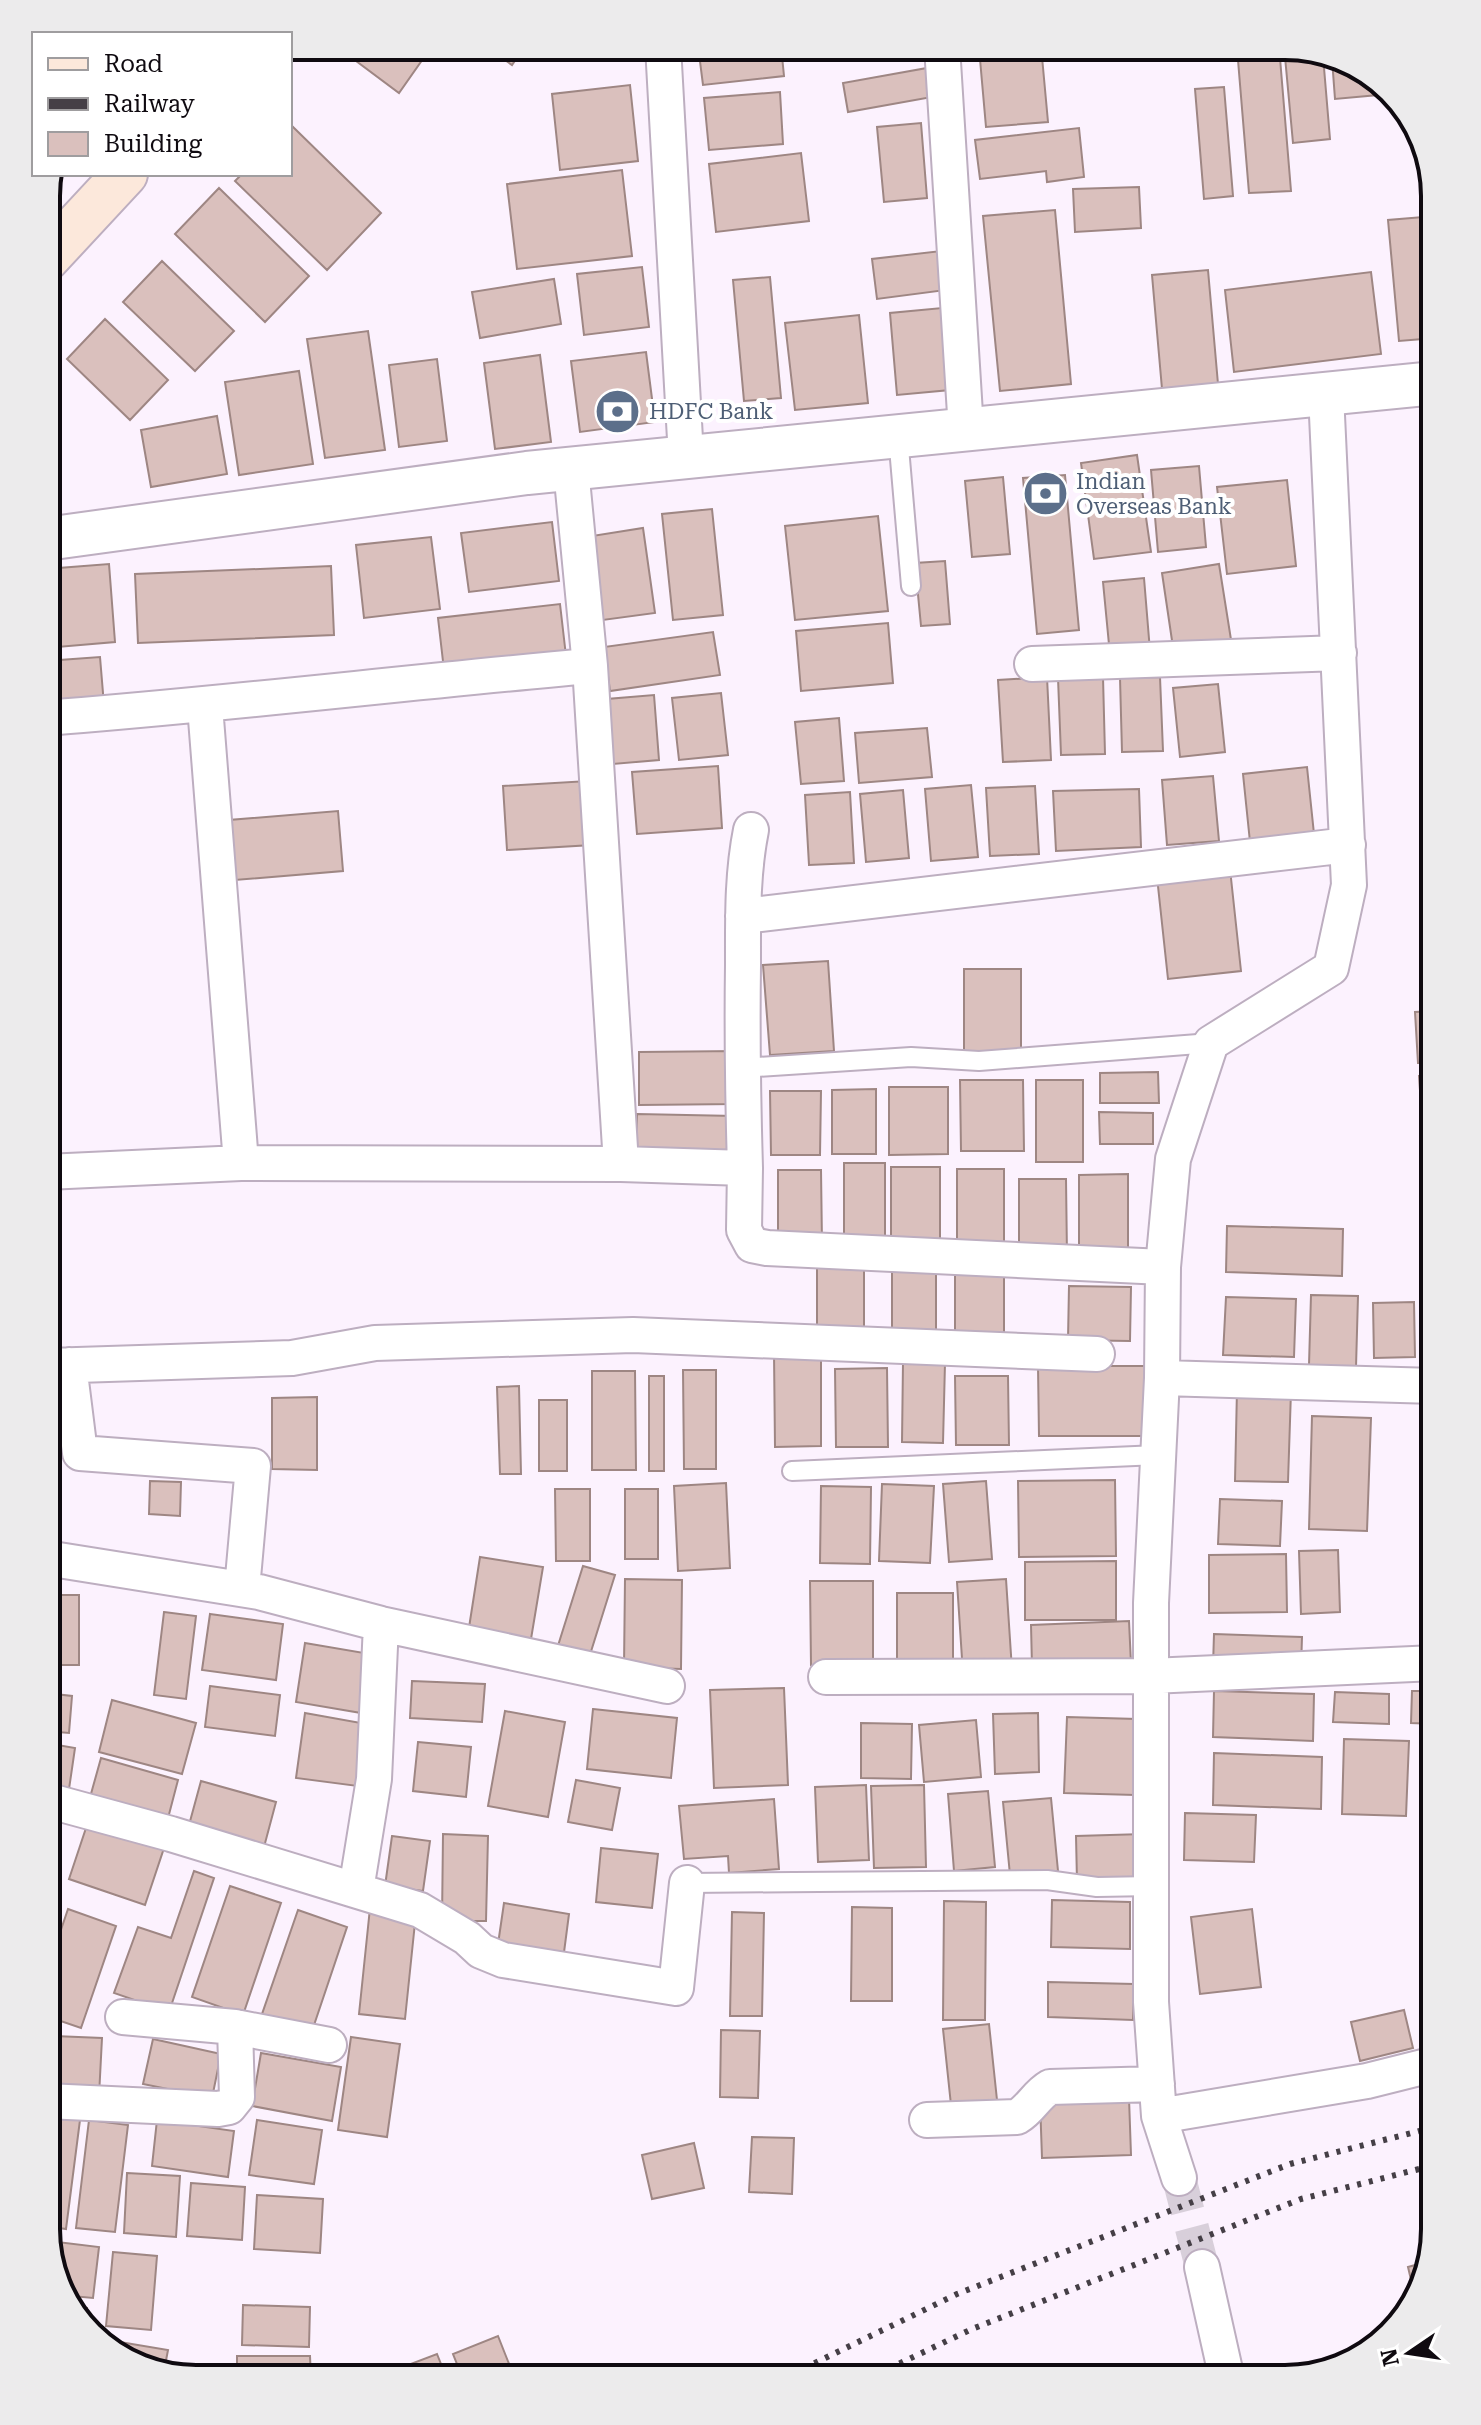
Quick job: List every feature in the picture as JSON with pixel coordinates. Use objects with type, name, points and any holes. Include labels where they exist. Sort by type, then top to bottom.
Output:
[{"type":"main road","points":[[60,244],[123,176]]},
{"type":"street","points":[[664,60],[686,457]]},
{"type":"street","points":[[943,60],[966,430]]},
{"type":"street","points":[[60,537],[571,469],[1421,384]]},
{"type":"street","points":[[1179,2178],[1158,2100],[1151,2002],[1151,1603],[1162,1378],[1163,1267],[1173,1159],[1211,1043],[1331,968],[1349,885],[1326,394]]},
{"type":"street","points":[[571,469],[590,666],[621,1164]]},
{"type":"street","points":[[1032,664],[1339,653]]},
{"type":"street","points":[[60,717],[205,706],[438,679],[590,666]]},
{"type":"street","points":[[205,706],[241,1163]]},
{"type":"street","points":[[751,830],[745,862],[742,1068],[744,1230],[752,1245],[1163,1267]]},
{"type":"street","points":[[743,916],[1348,845]]},
{"type":"street","points":[[60,1171],[241,1163],[621,1164],[745,1168]]},
{"type":"street","points":[[60,1366],[292,1358],[375,1343],[633,1335],[1097,1354]]},
{"type":"street","points":[[60,1374],[80,1453],[253,1466],[242,1589]]},
{"type":"street","points":[[1162,1378],[1421,1386]]},
{"type":"street","points":[[60,1560],[242,1589],[381,1624],[667,1686]]},
{"type":"street","points":[[356,1890],[374,1779],[381,1624]]},
{"type":"street","points":[[826,1677],[1151,1676],[1421,1664]]},
{"type":"street","points":[[60,1804],[171,1834],[420,1910],[467,1938],[481,1951],[503,1960],[676,1988],[687,1883]]},
{"type":"street","points":[[123,2017],[235,2027],[329,2045]]},
{"type":"street","points":[[60,2102],[229,2107],[237,2097],[235,2027]]},
{"type":"street","points":[[927,2120],[1017,2117],[1028,2111],[1039,2093],[1050,2087],[1158,2100],[1367,2081],[1421,2068]]},
{"type":"street","points":[[1202,2267],[1224,2365]]},
{"type":"lane","points":[[898,436],[911,586]]},
{"type":"lane","points":[[742,1068],[911,1057],[979,1061],[1211,1043]]},
{"type":"lane","points":[[792,1471],[1158,1455]]},
{"type":"lane","points":[[687,1883],[1047,1880],[1097,1887],[1153,1886]]},
{"type":"building","points":[[355,60],[422,60],[399,93]]},
{"type":"building","points":[[700,60],[782,60],[784,76],[703,85]]},
{"type":"building","points":[[980,60],[1042,60],[1048,122],[986,127]]},
{"type":"building","points":[[1238,60],[1280,60],[1291,191],[1249,193]]},
{"type":"building","points":[[1285,60],[1324,66],[1330,139],[1293,143]]},
{"type":"building","points":[[927,68],[932,97],[848,112],[843,83]]},
{"type":"building","points":[[1333,69],[1361,83],[1376,95],[1335,99]]},
{"type":"building","points":[[630,85],[638,161],[560,170],[552,94]]},
{"type":"building","points":[[1224,87],[1233,196],[1204,199],[1195,89]]},
{"type":"building","points":[[780,92],[783,144],[709,150],[704,98]]},
{"type":"building","points":[[921,123],[927,198],[884,202],[877,127]]},
{"type":"building","points":[[292,126],[381,213],[327,270],[235,181],[240,176],[292,176]]},
{"type":"building","points":[[1079,128],[1084,177],[1047,182],[1046,171],[980,179],[975,140]]},
{"type":"building","points":[[801,153],[809,221],[716,232],[709,164]]},
{"type":"building","points":[[622,170],[632,256],[517,269],[507,184]]},
{"type":"building","points":[[1139,187],[1141,228],[1075,232],[1073,189]]},
{"type":"building","points":[[219,188],[309,276],[265,322],[175,234]]},
{"type":"building","points":[[1055,210],[1071,384],[1000,391],[983,216]]},
{"type":"building","points":[[1421,217],[1421,339],[1399,341],[1388,220]]},
{"type":"building","points":[[941,251],[946,290],[877,299],[872,259]]},
{"type":"building","points":[[162,261],[234,331],[195,371],[123,302]]},
{"type":"building","points":[[642,267],[649,327],[584,335],[577,274]]},
{"type":"building","points":[[1208,270],[1218,384],[1162,389],[1152,275]]},
{"type":"building","points":[[1371,272],[1381,354],[1234,372],[1225,290]]},
{"type":"building","points":[[770,277],[781,398],[744,401],[733,280]]},
{"type":"building","points":[[554,279],[561,324],[480,338],[472,292]]},
{"type":"building","points":[[942,308],[950,390],[897,395],[890,313]]},
{"type":"building","points":[[859,315],[868,403],[795,410],[785,323]]},
{"type":"building","points":[[105,319],[168,380],[130,420],[67,359]]},
{"type":"building","points":[[368,331],[385,450],[325,458],[307,339]]},
{"type":"building","points":[[646,352],[655,422],[580,432],[571,361]]},
{"type":"building","points":[[540,355],[551,442],[495,449],[484,363]]},
{"type":"building","points":[[437,359],[447,441],[399,447],[389,365]]},
{"type":"building","points":[[299,371],[313,464],[239,475],[225,382]]},
{"type":"building","points":[[217,416],[227,474],[151,487],[141,430]]},
{"type":"building","points":[[1137,455],[1151,552],[1094,559],[1081,463]]},
{"type":"building","points":[[1199,466],[1206,547],[1158,552],[1151,470]]},
{"type":"building","points":[[1065,475],[1079,630],[1037,634],[1023,478]]},
{"type":"building","points":[[1003,477],[1010,554],[972,557],[965,481]]},
{"type":"building","points":[[1287,480],[1296,566],[1227,574],[1217,487]]},
{"type":"building","points":[[712,509],[723,615],[673,620],[662,514]]},
{"type":"building","points":[[878,516],[888,611],[795,620],[785,526]]},
{"type":"building","points":[[552,522],[559,581],[469,592],[461,533]]},
{"type":"building","points":[[643,528],[655,613],[603,620],[592,536]]},
{"type":"building","points":[[431,537],[440,609],[364,618],[356,545]]},
{"type":"building","points":[[945,561],[950,624],[921,626],[915,563]]},
{"type":"building","points":[[109,564],[115,642],[60,647],[60,568]]},
{"type":"building","points":[[1219,564],[1232,646],[1174,654],[1162,573]]},
{"type":"building","points":[[331,566],[334,635],[138,643],[135,574]]},
{"type":"building","points":[[1144,578],[1150,651],[1110,655],[1103,582]]},
{"type":"building","points":[[560,604],[566,656],[444,670],[438,618]]},
{"type":"building","points":[[888,623],[893,683],[801,691],[796,631]]},
{"type":"building","points":[[713,632],[720,675],[610,691],[604,647]]},
{"type":"building","points":[[100,657],[104,705],[60,709],[60,660]]},
{"type":"building","points":[[1047,677],[1051,760],[1003,762],[998,680]]},
{"type":"building","points":[[1103,677],[1105,754],[1061,755],[1058,678]]},
{"type":"building","points":[[1160,677],[1163,751],[1122,752],[1120,678]]},
{"type":"building","points":[[1218,684],[1225,752],[1180,757],[1173,688]]},
{"type":"building","points":[[721,693],[728,755],[679,760],[672,698]]},
{"type":"building","points":[[654,695],[659,760],[613,764],[607,699]]},
{"type":"building","points":[[839,718],[844,781],[801,784],[795,722]]},
{"type":"building","points":[[927,728],[932,777],[859,783],[855,733]]},
{"type":"building","points":[[718,766],[722,828],[637,834],[632,772]]},
{"type":"building","points":[[1307,767],[1314,834],[1250,842],[1243,774]]},
{"type":"building","points":[[1213,776],[1219,841],[1167,845],[1162,780]]},
{"type":"building","points":[[588,781],[592,845],[507,850],[503,786]]},
{"type":"building","points":[[971,785],[978,857],[931,861],[925,789]]},
{"type":"building","points":[[1035,786],[1039,854],[990,856],[986,788]]},
{"type":"building","points":[[1139,789],[1141,847],[1056,851],[1053,791]]},
{"type":"building","points":[[903,790],[909,858],[866,862],[860,794]]},
{"type":"building","points":[[850,792],[854,863],[809,865],[805,795]]},
{"type":"building","points":[[338,811],[343,871],[235,880],[229,820]]},
{"type":"building","points":[[1230,869],[1241,971],[1168,979],[1157,877]]},
{"type":"building","points":[[828,961],[834,1051],[770,1055],[763,965]]},
{"type":"building","points":[[964,969],[1021,969],[1021,1052],[964,1052]]},
{"type":"building","points":[[1415,1012],[1421,1012],[1421,1063],[1418,1063]]},
{"type":"building","points":[[737,1051],[737,1104],[639,1105],[639,1052]]},
{"type":"building","points":[[1158,1072],[1159,1103],[1100,1103],[1100,1073]]},
{"type":"building","points":[[960,1080],[1023,1080],[1024,1151],[961,1151]]},
{"type":"building","points":[[1036,1080],[1083,1080],[1083,1162],[1036,1162]]},
{"type":"building","points":[[889,1087],[948,1087],[948,1154],[889,1155]]},
{"type":"building","points":[[876,1089],[876,1154],[832,1154],[832,1090]]},
{"type":"building","points":[[770,1091],[821,1091],[820,1155],[771,1155]]},
{"type":"building","points":[[1099,1112],[1153,1113],[1153,1144],[1100,1144]]},
{"type":"building","points":[[637,1114],[735,1116],[735,1163],[636,1161]]},
{"type":"building","points":[[844,1163],[885,1163],[885,1240],[844,1241]]},
{"type":"building","points":[[891,1167],[940,1167],[940,1250],[891,1250]]},
{"type":"building","points":[[957,1169],[1004,1169],[1004,1250],[957,1250]]},
{"type":"building","points":[[778,1170],[821,1170],[822,1243],[778,1243]]},
{"type":"building","points":[[1128,1174],[1128,1257],[1079,1257],[1079,1175]]},
{"type":"building","points":[[1019,1179],[1066,1179],[1067,1256],[1019,1257]]},
{"type":"building","points":[[1227,1226],[1343,1229],[1342,1276],[1226,1272]]},
{"type":"building","points":[[817,1254],[864,1254],[864,1340],[817,1340]]},
{"type":"building","points":[[892,1259],[936,1259],[936,1337],[892,1337]]},
{"type":"building","points":[[955,1263],[1004,1263],[1004,1338],[955,1338]]},
{"type":"building","points":[[1069,1286],[1131,1287],[1130,1341],[1068,1340]]},
{"type":"building","points":[[1311,1295],[1358,1296],[1356,1367],[1309,1365]]},
{"type":"building","points":[[1226,1297],[1296,1299],[1294,1357],[1223,1355]]},
{"type":"building","points":[[1414,1302],[1415,1357],[1374,1358],[1373,1303]]},
{"type":"building","points":[[774,1353],[821,1353],[821,1446],[775,1447]]},
{"type":"building","points":[[903,1362],[945,1363],[943,1443],[902,1442]]},
{"type":"building","points":[[1038,1366],[1145,1366],[1145,1436],[1039,1436]]},
{"type":"building","points":[[887,1368],[888,1447],[836,1447],[835,1369]]},
{"type":"building","points":[[683,1370],[716,1370],[716,1469],[684,1469]]},
{"type":"building","points":[[592,1371],[635,1371],[636,1470],[592,1470]]},
{"type":"building","points":[[649,1376],[664,1376],[664,1471],[649,1471]]},
{"type":"building","points":[[955,1376],[1008,1376],[1009,1445],[956,1445]]},
{"type":"building","points":[[519,1386],[521,1474],[500,1474],[497,1387]]},
{"type":"building","points":[[1237,1389],[1291,1391],[1288,1482],[1235,1481]]},
{"type":"building","points":[[317,1397],[317,1470],[272,1469],[272,1398]]},
{"type":"building","points":[[539,1400],[567,1400],[567,1471],[539,1471]]},
{"type":"building","points":[[1312,1416],[1371,1418],[1367,1531],[1309,1529]]},
{"type":"building","points":[[1115,1480],[1116,1556],[1019,1557],[1018,1481]]},
{"type":"building","points":[[150,1481],[181,1482],[180,1516],[149,1514]]},
{"type":"building","points":[[986,1481],[992,1559],[949,1562],[943,1484]]},
{"type":"building","points":[[726,1483],[730,1568],[678,1571],[674,1486]]},
{"type":"building","points":[[882,1484],[934,1486],[930,1563],[879,1561]]},
{"type":"building","points":[[821,1486],[871,1487],[870,1564],[820,1563]]},
{"type":"building","points":[[555,1489],[590,1489],[590,1561],[556,1561]]},
{"type":"building","points":[[625,1489],[658,1489],[658,1559],[625,1559]]},
{"type":"building","points":[[1220,1499],[1282,1501],[1280,1546],[1218,1544]]},
{"type":"building","points":[[1338,1550],[1340,1612],[1301,1614],[1299,1551]]},
{"type":"building","points":[[1286,1554],[1287,1612],[1209,1613],[1209,1555]]},
{"type":"building","points":[[480,1557],[543,1567],[530,1645],[468,1634]]},
{"type":"building","points":[[1116,1561],[1116,1620],[1025,1620],[1025,1562]]},
{"type":"building","points":[[583,1566],[615,1575],[588,1661],[556,1652]]},
{"type":"building","points":[[625,1579],[682,1580],[681,1669],[624,1667]]},
{"type":"building","points":[[1006,1579],[1012,1670],[963,1674],[957,1582]]},
{"type":"building","points":[[810,1581],[873,1581],[873,1665],[811,1665]]},
{"type":"building","points":[[897,1593],[953,1593],[953,1667],[897,1667]]},
{"type":"building","points":[[60,1595],[79,1595],[79,1665],[60,1665]]},
{"type":"building","points":[[164,1612],[196,1616],[186,1699],[154,1695]]},
{"type":"building","points":[[210,1614],[283,1624],[276,1680],[202,1670]]},
{"type":"building","points":[[1129,1621],[1131,1664],[1032,1667],[1031,1625]]},
{"type":"building","points":[[1214,1634],[1302,1637],[1301,1669],[1213,1666]]},
{"type":"building","points":[[305,1643],[370,1654],[367,1714],[296,1702]]},
{"type":"building","points":[[412,1681],[485,1684],[482,1722],[410,1718]]},
{"type":"building","points":[[210,1686],[280,1695],[275,1736],[205,1727]]},
{"type":"building","points":[[784,1688],[788,1785],[714,1788],[710,1690]]},
{"type":"building","points":[[1214,1691],[1314,1694],[1313,1741],[1213,1737]]},
{"type":"building","points":[[1412,1691],[1421,1691],[1421,1723],[1411,1723]]},
{"type":"building","points":[[1335,1692],[1389,1694],[1389,1724],[1333,1722]]},
{"type":"building","points":[[60,1695],[72,1696],[69,1733],[60,1732]]},
{"type":"building","points":[[112,1700],[196,1723],[182,1774],[99,1752]]},
{"type":"building","points":[[593,1709],[677,1718],[671,1778],[587,1769]]},
{"type":"building","points":[[505,1711],[565,1722],[548,1817],[488,1806]]},
{"type":"building","points":[[305,1713],[372,1725],[365,1787],[296,1778]]},
{"type":"building","points":[[1038,1713],[1039,1772],[995,1774],[993,1714]]},
{"type":"building","points":[[1067,1717],[1137,1719],[1135,1795],[1064,1793]]},
{"type":"building","points":[[976,1720],[981,1777],[924,1782],[919,1725]]},
{"type":"building","points":[[861,1723],[912,1724],[911,1779],[861,1778]]},
{"type":"building","points":[[1344,1739],[1409,1741],[1406,1816],[1342,1814]]},
{"type":"building","points":[[418,1742],[471,1747],[466,1797],[413,1791]]},
{"type":"building","points":[[60,1745],[75,1748],[68,1796],[60,1795]]},
{"type":"building","points":[[1214,1753],[1322,1757],[1321,1809],[1213,1805]]},
{"type":"building","points":[[101,1758],[178,1780],[167,1822],[89,1801]]},
{"type":"building","points":[[576,1780],[620,1788],[612,1830],[568,1822]]},
{"type":"building","points":[[201,1781],[276,1802],[264,1847],[189,1825]]},
{"type":"building","points":[[866,1785],[869,1860],[818,1862],[815,1787]]},
{"type":"building","points":[[924,1785],[926,1867],[874,1868],[871,1786]]},
{"type":"building","points":[[988,1791],[995,1867],[954,1871],[948,1794]]},
{"type":"building","points":[[1051,1798],[1058,1871],[1010,1875],[1003,1802]]},
{"type":"building","points":[[774,1799],[779,1869],[729,1873],[728,1856],[684,1859],[679,1806]]},
{"type":"building","points":[[1185,1813],[1256,1815],[1254,1862],[1184,1860]]},
{"type":"building","points":[[89,1819],[165,1845],[145,1905],[69,1879]]},
{"type":"building","points":[[443,1834],[488,1836],[486,1921],[442,1921]]},
{"type":"building","points":[[1144,1834],[1146,1879],[1077,1881],[1076,1836]]},
{"type":"building","points":[[392,1836],[430,1841],[423,1891],[385,1886]]},
{"type":"building","points":[[601,1848],[658,1854],[652,1908],[596,1902]]},
{"type":"building","points":[[194,1871],[214,1878],[169,2012],[114,1993],[138,1927],[171,1938]]},
{"type":"building","points":[[230,1886],[281,1903],[243,2015],[192,1997]]},
{"type":"building","points":[[1052,1900],[1130,1902],[1130,1949],[1051,1947]]},
{"type":"building","points":[[944,1901],[986,1902],[985,2020],[943,2020]]},
{"type":"building","points":[[504,1903],[569,1914],[563,1960],[497,1951]]},
{"type":"building","points":[[852,1907],[892,1908],[892,2001],[851,2001]]},
{"type":"building","points":[[370,1908],[416,1913],[405,2019],[359,2014]]},
{"type":"building","points":[[68,1909],[116,1926],[81,2028],[60,2021],[60,1933]]},
{"type":"building","points":[[1252,1909],[1261,1987],[1200,1994],[1191,1917]]},
{"type":"building","points":[[298,1910],[347,1927],[311,2034],[261,2017]]},
{"type":"building","points":[[732,1912],[764,1913],[762,2016],[730,2016]]},
{"type":"building","points":[[1048,1982],[1134,1984],[1133,2020],[1048,2017]]},
{"type":"building","points":[[1404,2010],[1413,2048],[1360,2061],[1351,2022]]},
{"type":"building","points":[[989,2024],[997,2100],[951,2105],[943,2029]]},
{"type":"building","points":[[721,2030],[760,2031],[758,2098],[720,2097]]},
{"type":"building","points":[[60,2036],[102,2038],[99,2096],[60,2094]]},
{"type":"building","points":[[351,2037],[400,2044],[387,2137],[338,2130]]},
{"type":"building","points":[[153,2039],[221,2054],[212,2098],[143,2084]]},
{"type":"building","points":[[261,2053],[341,2067],[332,2121],[252,2106]]},
{"type":"building","points":[[1129,2098],[1131,2155],[1042,2158],[1040,2101]]},
{"type":"building","points":[[60,2117],[80,2120],[66,2229],[60,2228]]},
{"type":"building","points":[[89,2120],[128,2125],[115,2232],[76,2228]]},
{"type":"building","points":[[157,2120],[234,2131],[228,2177],[152,2166]]},
{"type":"building","points":[[257,2120],[322,2130],[314,2184],[249,2175]]},
{"type":"building","points":[[752,2137],[794,2138],[792,2194],[749,2192]]},
{"type":"building","points":[[694,2143],[704,2188],[652,2199],[642,2155]]},
{"type":"building","points":[[127,2173],[180,2176],[176,2237],[124,2233]]},
{"type":"building","points":[[191,2183],[245,2187],[242,2240],[187,2236]]},
{"type":"building","points":[[257,2195],[323,2199],[320,2253],[254,2249]]},
{"type":"building","points":[[62,2243],[99,2247],[93,2298],[78,2297],[67,2273]]},
{"type":"building","points":[[113,2252],[157,2256],[151,2330],[106,2326]]},
{"type":"building","points":[[1416,2265],[1411,2280],[1408,2267]]},
{"type":"building","points":[[243,2305],[310,2307],[309,2347],[242,2345]]},
{"type":"building","points":[[498,2336],[509,2365],[457,2365],[453,2354]]},
{"type":"building","points":[[120,2342],[168,2350],[166,2361],[152,2358]]},
{"type":"building","points":[[437,2354],[441,2365],[408,2365]]},
{"type":"building","points":[[237,2356],[310,2356],[310,2365],[237,2365]]},
{"type":"tunnel","points":[[1179,2178],[1202,2267]]},
{"type":"railway","points":[[811,2365],[957,2294],[1290,2164],[1421,2131]]},
{"type":"railway","points":[[896,2365],[972,2329],[1301,2199],[1421,2169]]},
{"type":"place","name":"HDFC Bank","points":[[618,411]]},
{"type":"place","name":"Indian Overseas Bank","points":[[1045,494]]}]
